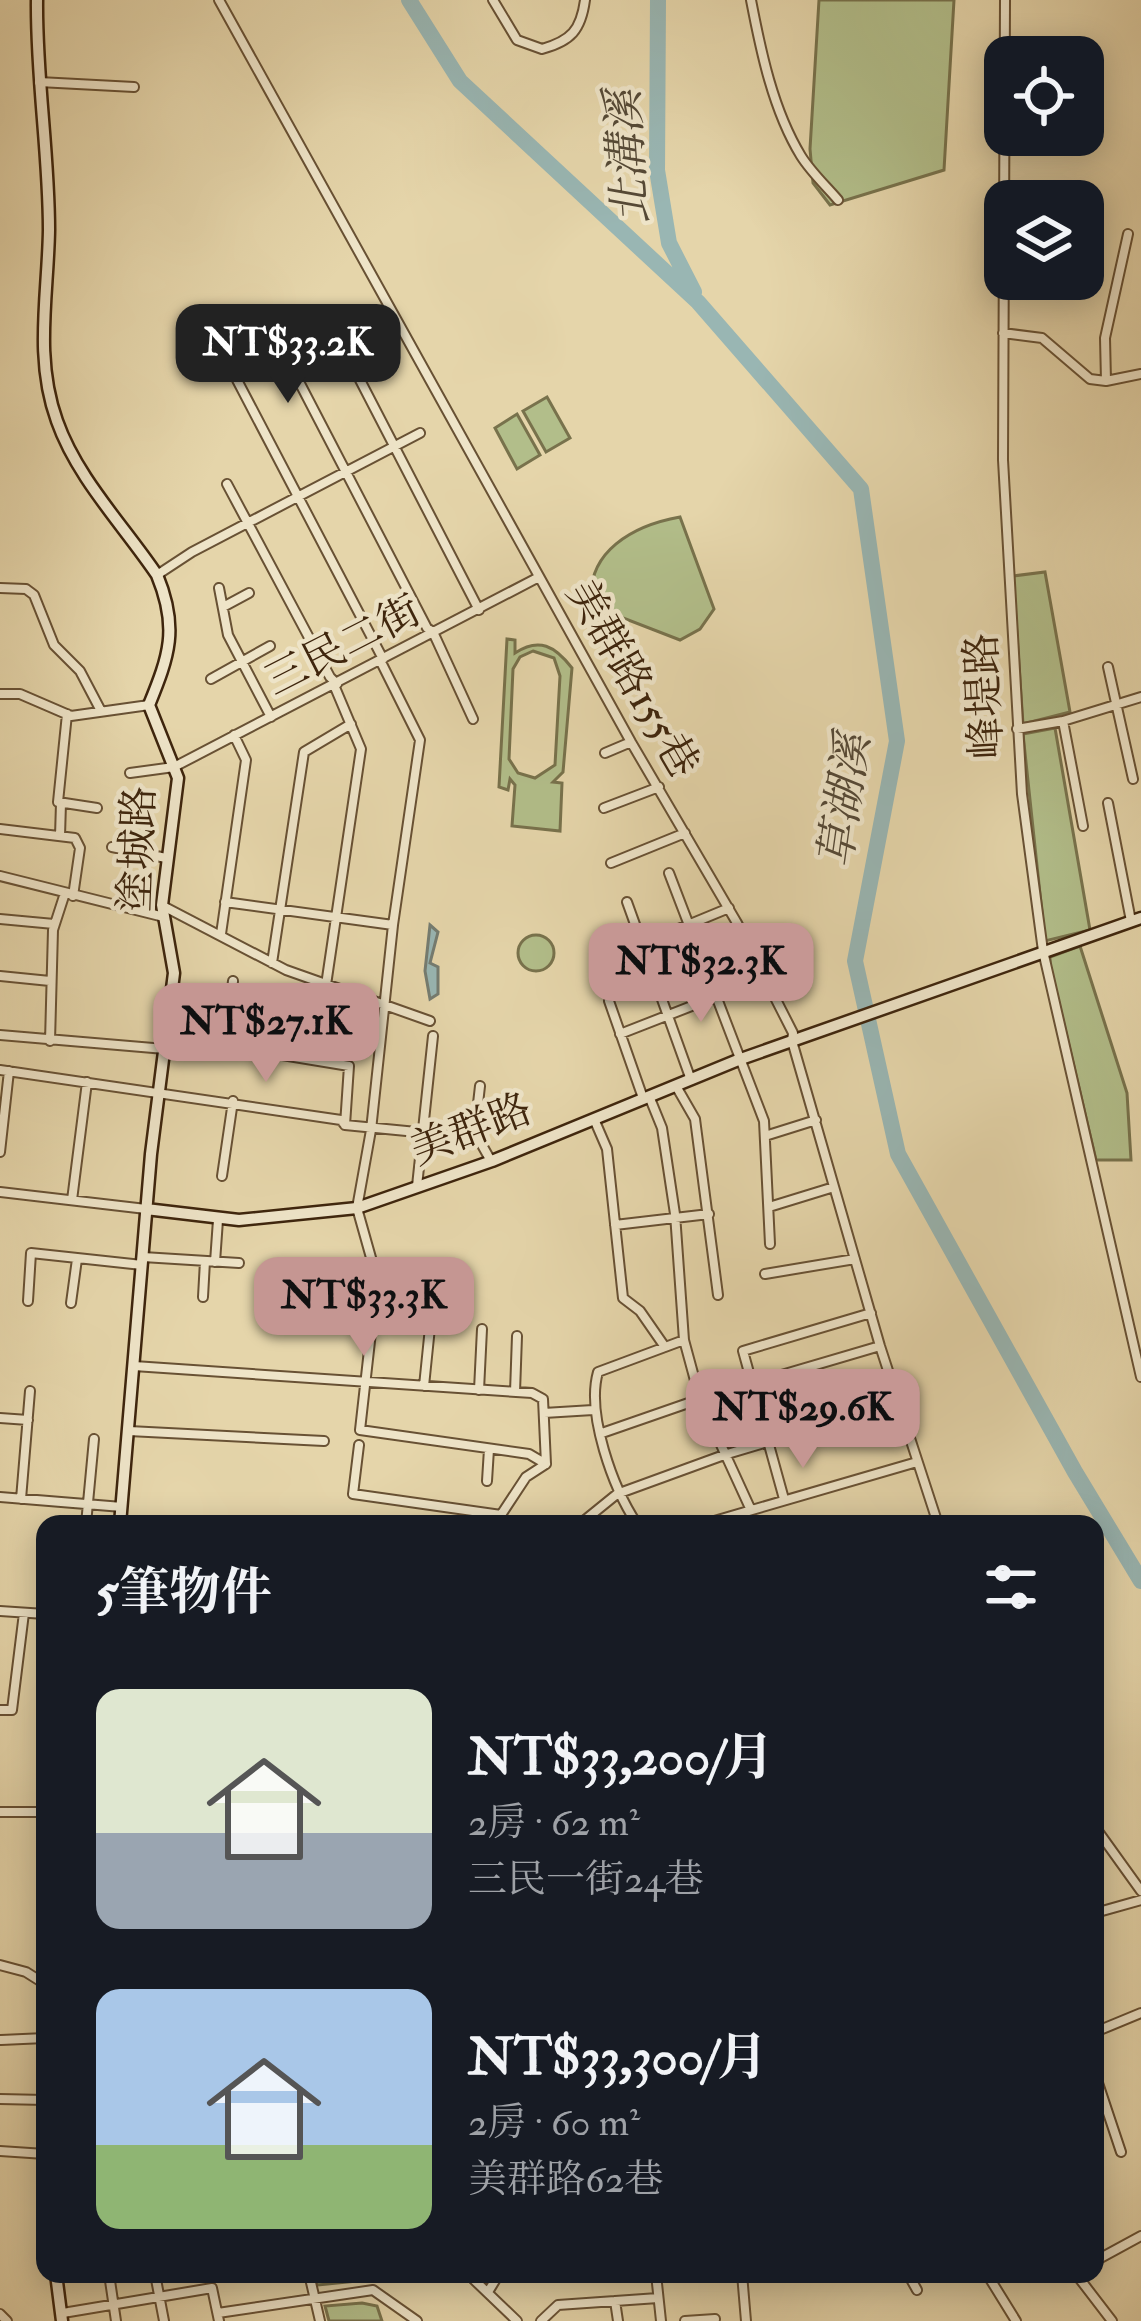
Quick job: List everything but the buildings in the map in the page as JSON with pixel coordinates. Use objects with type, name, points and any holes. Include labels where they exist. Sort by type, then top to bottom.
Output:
[{"type":"street","points":[[0,694],[20,694],[67,714],[149,706],[170,650],[157,575],[68,445],[48,394],[43,349],[49,231],[37,0]]},
{"type":"street","name":"美群路155巷","points":[[218,0],[631,742],[729,908],[793,1033],[880,1346],[935,1515]]},
{"type":"street","points":[[493,0],[517,40],[542,50],[574,35],[585,1]]},
{"type":"street","points":[[751,0],[761,50],[793,140],[838,200]]},
{"type":"street","name":"峰堤路","points":[[1005,0],[1005,36]]},
{"type":"street","points":[[38,82],[134,87]]},
{"type":"street","name":"峰堤路","points":[[1005,156],[1003,460],[1016,729],[1038,953],[1141,1377]]},
{"type":"street","points":[[1106,381],[1106,338],[1128,234]]},
{"type":"street","points":[[267,320],[433,632],[473,719]]},
{"type":"street","points":[[330,322],[479,610]]},
{"type":"street","points":[[1003,333],[1042,338],[1090,379],[1141,374]]},
{"type":"street","points":[[237,380],[420,740],[357,1208],[377,1279],[360,1430],[529,1454],[546,1464]]},
{"type":"street","points":[[157,575],[420,433]]},
{"type":"street","points":[[227,484],[336,685],[361,748],[326,985]]},
{"type":"street","name":"三民二街","points":[[135,776],[174,767],[539,577]]},
{"type":"street","points":[[0,588],[26,589],[34,595],[54,645],[80,671],[100,710]]},
{"type":"street","points":[[219,588],[228,635],[271,717]]},
{"type":"street","points":[[223,607],[249,593]]},
{"type":"street","points":[[211,679],[270,646]]},
{"type":"street","points":[[1108,667],[1133,779]]},
{"type":"street","points":[[1016,729],[1141,698]]},
{"type":"street","name":"塗城路","points":[[121,1515],[146,1209],[174,973],[163,911],[178,778],[149,706]]},
{"type":"street","points":[[60,836],[58,802],[67,714]]},
{"type":"street","points":[[1063,721],[1083,826]]},
{"type":"street","points":[[272,962],[304,752],[351,724]]},
{"type":"street","points":[[220,934],[246,760],[234,735]]},
{"type":"street","points":[[605,753],[631,742]]},
{"type":"street","points":[[604,808],[659,787]]},
{"type":"street","points":[[61,803],[97,808]]},
{"type":"street","points":[[1108,803],[1136,919]]},
{"type":"street","points":[[0,829],[75,838],[80,848],[69,895],[54,924],[50,1041]]},
{"type":"street","points":[[611,863],[685,833]]},
{"type":"street","points":[[112,847],[166,858]]},
{"type":"street","points":[[669,873],[764,1121],[770,1244]]},
{"type":"street","points":[[0,876],[69,895],[163,911],[326,985],[430,1021]]},
{"type":"street","points":[[225,902],[394,925]]},
{"type":"street","points":[[627,902],[691,1080]]},
{"type":"street","points":[[642,944],[729,908]]},
{"type":"street","points":[[0,919],[54,924]]},
{"type":"street","name":"美群路","points":[[146,1209],[218,1220],[357,1208],[491,1161],[738,1060],[1136,919]]},
{"type":"street","points":[[0,976],[50,981]]},
{"type":"street","points":[[620,1034],[766,977]]},
{"type":"street","points":[[225,1046],[233,981]]},
{"type":"street","points":[[609,1001],[662,1128],[676,1218],[684,1340],[700,1399],[751,1508]]},
{"type":"street","points":[[0,1035],[225,1046],[349,1066],[344,1125]]},
{"type":"street","points":[[417,1186],[433,1036]]},
{"type":"street","points":[[0,1152],[4,1070],[233,1101],[341,1120],[344,1125],[371,1130],[478,1138]]},
{"type":"street","points":[[72,1200],[87,1082]]},
{"type":"street","points":[[479,1085],[475,1130],[491,1161]]},
{"type":"street","points":[[676,1086],[695,1119],[718,1295]]},
{"type":"street","points":[[222,1176],[233,1101]]},
{"type":"street","points":[[593,1118],[608,1149],[622,1298],[640,1311],[665,1347]]},
{"type":"street","points":[[765,1136],[816,1120]]},
{"type":"street","points":[[769,1208],[835,1186]]},
{"type":"street","points":[[0,1192],[146,1209]]},
{"type":"street","points":[[615,1225],[710,1214]]},
{"type":"street","points":[[203,1297],[218,1220]]},
{"type":"street","points":[[28,1301],[31,1252],[76,1259],[239,1263]]},
{"type":"street","points":[[70,1303],[76,1259]]},
{"type":"street","points":[[765,1274],[855,1259]]},
{"type":"street","points":[[424,1387],[432,1308]]},
{"type":"street","points":[[784,1499],[743,1351],[871,1313]]},
{"type":"street","points":[[479,1390],[482,1329]]},
{"type":"street","points":[[515,1392],[518,1336]]},
{"type":"street","points":[[631,1515],[617,1495],[593,1410],[598,1372],[684,1340]]},
{"type":"street","points":[[602,1433],[880,1346]]},
{"type":"street","points":[[134,1366],[515,1392],[543,1399],[546,1464]]},
{"type":"street","points":[[21,1499],[30,1391]]},
{"type":"street","points":[[591,1515],[617,1495],[724,1455],[898,1403]]},
{"type":"street","points":[[544,1413],[593,1410]]},
{"type":"street","points":[[0,1418],[28,1420]]},
{"type":"street","points":[[129,1431],[324,1442]]},
{"type":"street","points":[[87,1515],[94,1439]]},
{"type":"street","points":[[359,1445],[353,1494],[475,1515]]},
{"type":"street","points":[[487,1481],[489,1449]]},
{"type":"street","points":[[730,1515],[917,1462]]},
{"type":"street","points":[[501,1515],[526,1477],[546,1464]]},
{"type":"street","points":[[0,1497],[122,1507]]},
{"type":"street","points":[[0,1611],[36,1614]]},
{"type":"street","points":[[0,1710],[12,1710],[24,1613]]},
{"type":"street","points":[[0,1812],[36,1812]]},
{"type":"street","points":[[1104,1840],[1141,1891]]},
{"type":"street","points":[[1104,1910],[1141,1900]]},
{"type":"street","points":[[0,1965],[36,1978]]},
{"type":"street","points":[[1104,2028],[1141,2013]]},
{"type":"street","points":[[1,2040],[36,2038]]},
{"type":"street","points":[[0,2099],[36,2100]]},
{"type":"street","points":[[1104,2102],[1120,2152]]},
{"type":"street","points":[[0,2151],[36,2153]]},
{"type":"street","points":[[1104,2256],[1141,2236]]},
{"type":"street","points":[[57,2283],[62,2317],[212,2288],[219,2317],[373,2290],[417,2321]]},
{"type":"street","points":[[110,2283],[116,2321]]},
{"type":"street","points":[[157,2283],[164,2321]]},
{"type":"street","points":[[311,2283],[320,2321]]},
{"type":"street","points":[[477,2283],[517,2321]]},
{"type":"street","points":[[488,2293],[494,2283]]},
{"type":"street","points":[[657,2283],[661,2321]]},
{"type":"street","points":[[743,2283],[746,2321]]},
{"type":"street","points":[[913,2283],[917,2290]]},
{"type":"street","points":[[993,2283],[1016,2321]]},
{"type":"street","points":[[1083,2283],[1112,2321]]},
{"type":"street","points":[[541,2321],[558,2305],[658,2298]]},
{"type":"street","points":[[615,2301],[618,2321]]},
{"type":"street","points":[[0,2314],[7,2321]]},
{"type":"street","points":[[685,2321],[715,2319]]},
{"type":"green space","points":[[819,0],[954,0],[944,170],[830,205],[813,183],[810,149]]},
{"type":"green space","points":[[547,397],[570,438],[546,452],[523,411]]},
{"type":"green space","points":[[517,414],[540,455],[517,469],[495,428]]},
{"type":"green space","points":[[680,517],[714,609],[700,629],[680,640],[592,606],[596,570],[604,556],[630,534]]},
{"type":"green space","points":[[1045,572],[1070,712],[1023,724],[1013,576]]},
{"type":"green space","points":[[507,639],[515,640],[515,653],[546,646],[572,668],[563,772],[553,782],[562,783],[560,831],[512,826],[515,785],[510,779],[508,790],[499,787]],"holes":[[[533,651],[554,658],[560,676],[555,765],[535,778],[518,773],[509,759],[513,669],[520,657]]]},
{"type":"green space","points":[[1055,728],[1090,930],[1045,941],[1023,734]]},
{"type":"green space","points":[[536,935],[548,941],[554,953],[548,965],[536,971],[524,965],[518,953],[524,941]]},
{"type":"green space","points":[[1080,946],[1127,1093],[1131,1160],[1096,1160],[1050,965],[1050,957]]},
{"type":"green space","points":[[325,2306],[377,2306],[382,2321],[329,2321]]},
{"type":"water","points":[[430,925],[438,932],[430,963],[438,967],[438,994],[430,999],[425,971]]},
{"type":"waterway","name":"草湖溪","points":[[409,0],[460,81],[698,302],[861,489],[897,741],[855,961],[898,1154],[1101,1515]]},
{"type":"waterway","name":"北溝溪","points":[[658,0],[657,170],[669,243],[694,292]]},
{"type":"waterway","name":"草湖溪","points":[[1104,1520],[1141,1581]]}]
